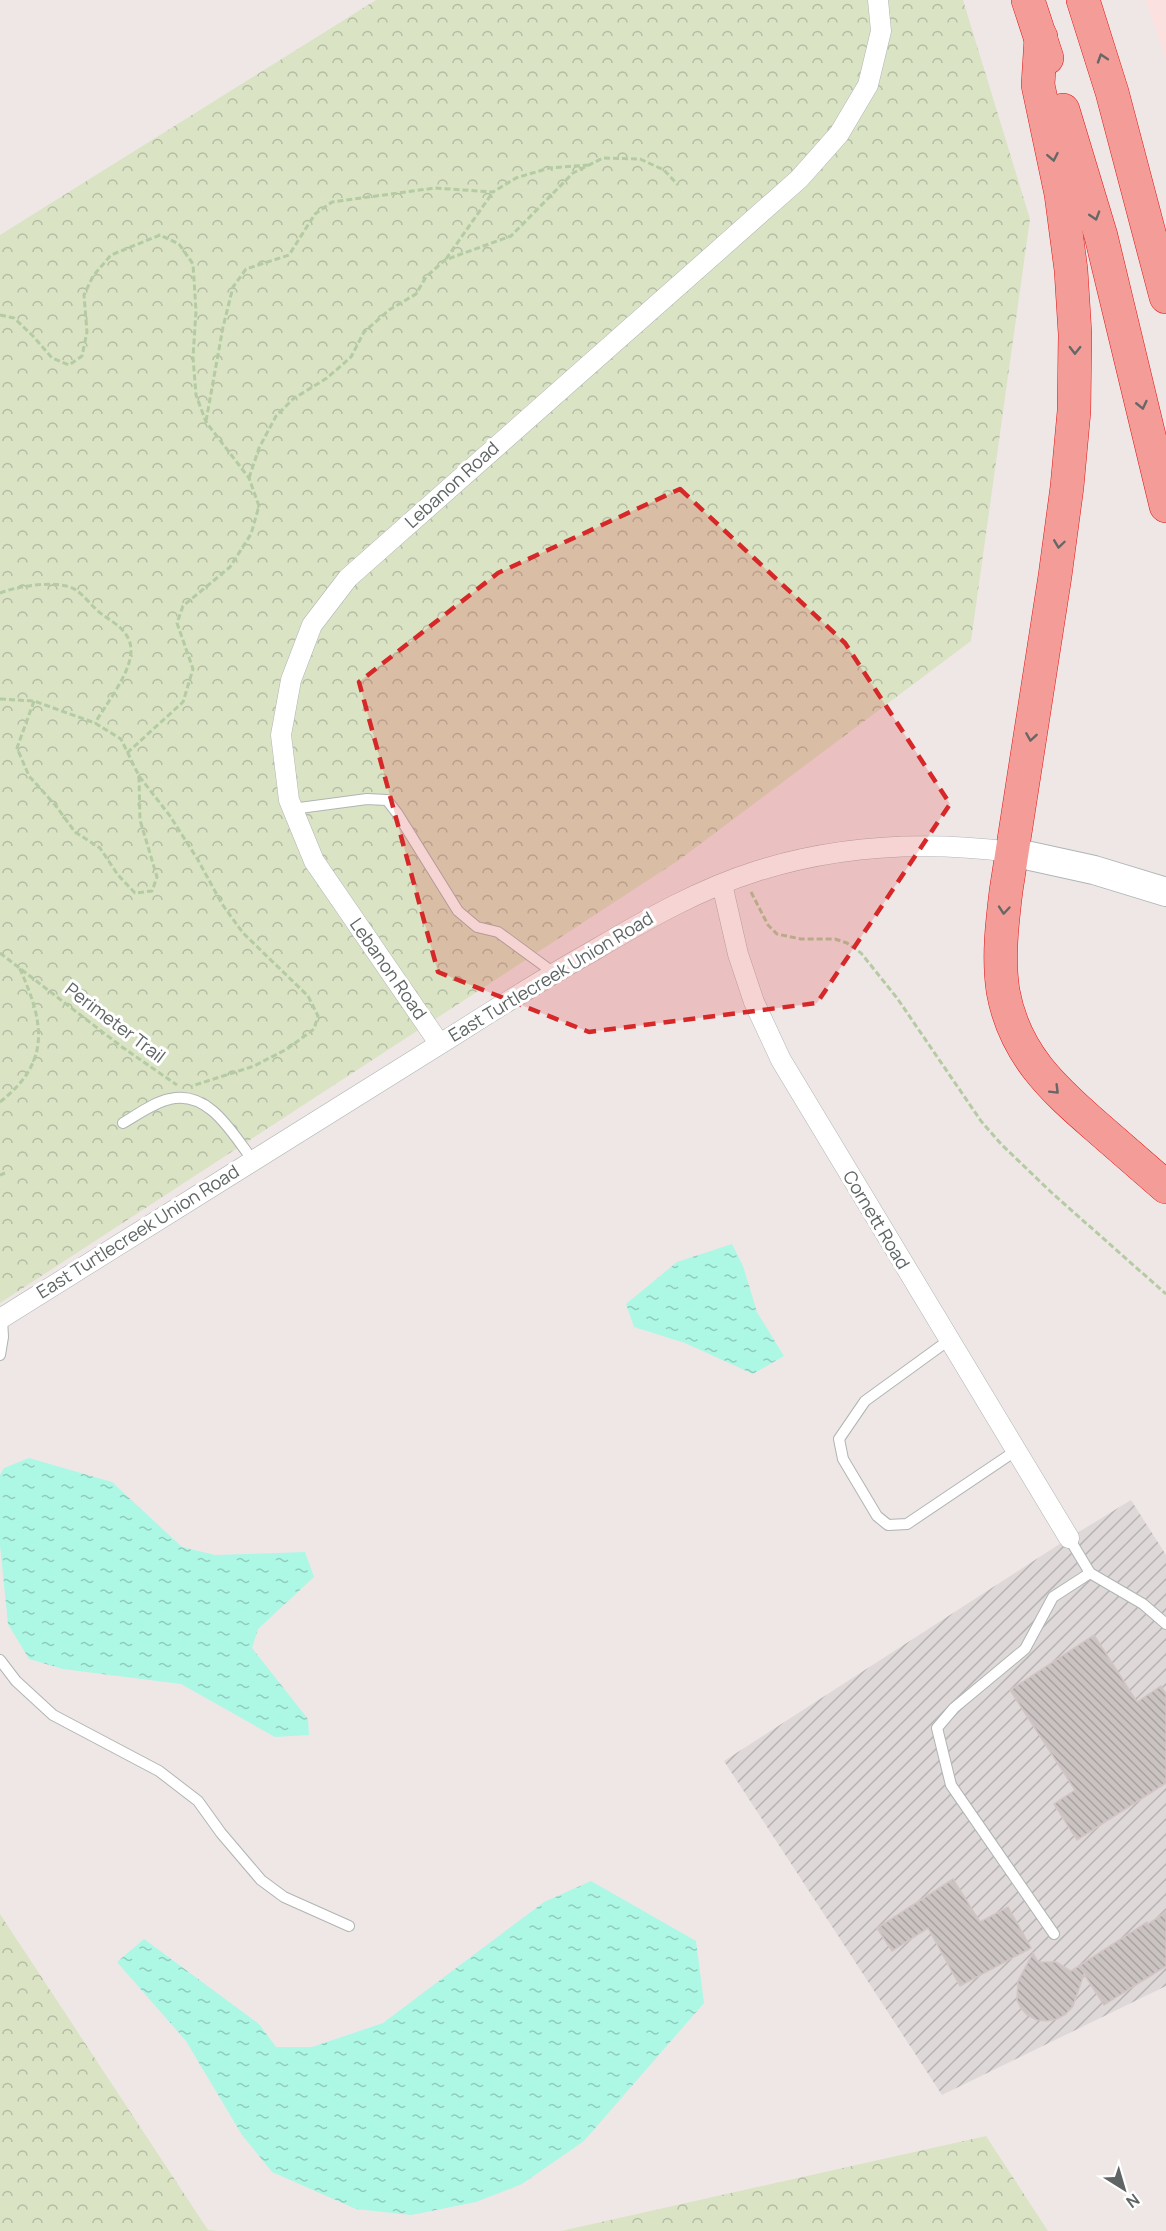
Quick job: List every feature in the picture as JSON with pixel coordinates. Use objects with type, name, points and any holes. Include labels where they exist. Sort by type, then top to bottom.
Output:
[{"type":"highway","points":[[1028,0],[1101,236],[1166,506]]},
{"type":"highway","points":[[1083,0],[1112,92],[1166,297]]},
{"type":"highway","points":[[1041,37],[1038,85],[1061,194],[1071,270],[1075,334],[1074,411],[1055,576],[1012,852],[1001,942],[1002,981],[1010,1018],[1033,1064],[1058,1093],[1166,1187]]},
{"type":"highway","points":[[1112,92],[1155,184],[1166,219]]},
{"type":"street","name":"Lebanon Road","points":[[440,1043],[314,861],[289,800],[281,735],[291,680],[312,625],[348,578],[799,179],[839,134],[868,86],[881,31],[878,0]]},
{"type":"street","name":"East Turtlecreek Union Road","points":[[1,1319],[554,973],[649,918],[694,895],[744,875],[803,859],[866,848],[930,845],[1012,852],[1094,870],[1166,892]]},
{"type":"street","name":"Cornett Road","points":[[722,884],[738,954],[754,1002],[781,1060],[1069,1538]]},
{"type":"lane","points":[[292,808],[367,799],[387,800],[458,911],[477,927],[498,932],[554,973]]},
{"type":"lane","points":[[123,1123],[168,1099],[183,1098],[197,1101],[211,1109],[227,1126],[252,1160]]},
{"type":"lane","points":[[0,1355],[3,1337],[1,1319]]},
{"type":"lane","points":[[949,1340],[865,1401],[840,1439],[843,1459],[876,1516],[888,1525],[907,1524],[1017,1450]]},
{"type":"lane","points":[[1069,1538],[1090,1573],[1143,1604],[1166,1624]]},
{"type":"lane","points":[[1054,1934],[951,1785],[937,1728],[954,1708],[1025,1649],[1053,1597],[1090,1573]]},
{"type":"lane","points":[[0,1660],[16,1681],[53,1715],[159,1771],[198,1801],[221,1833],[261,1880],[284,1897],[349,1926]]},
{"type":"path","points":[[445,260],[512,236],[573,173],[603,158],[640,159],[664,170],[678,185]]},
{"type":"path","points":[[249,478],[259,448],[276,416],[293,399],[327,378],[351,357],[364,332],[389,310],[416,294],[426,277],[445,260],[493,192],[516,178],[549,168],[590,165]]},
{"type":"path","points":[[206,422],[223,327],[233,287],[246,269],[289,255],[315,214],[332,202],[435,188],[493,192]]},
{"type":"path","points":[[0,315],[15,318],[52,358],[69,365],[82,356],[87,332],[84,295],[93,276],[111,255],[160,235],[179,244],[193,264],[196,311],[193,357],[196,395],[206,422],[249,478],[259,506],[251,534],[230,567],[183,606],[177,623],[193,669],[183,702],[128,753]]},
{"type":"path","points":[[0,593],[12,588],[52,585],[76,590],[91,606],[126,633],[131,650],[127,670],[95,723]]},
{"type":"path","points":[[0,699],[34,701],[95,723],[121,739],[139,777],[170,816],[229,914],[243,933],[308,996],[318,1016],[315,1029],[287,1049],[254,1066],[182,1089]]},
{"type":"path","points":[[34,701],[17,748],[29,776],[56,806],[75,832],[100,848],[135,894],[152,891],[157,877],[141,820],[139,777]]},
{"type":"path","points":[[744,875],[768,925],[777,934],[801,939],[835,939],[847,943],[861,953],[897,998],[981,1120],[1001,1144],[1052,1193],[1166,1294]]},
{"type":"path","name":"Perimeter Trail","points":[[0,953],[122,1047],[197,1101]]},
{"type":"path","points":[[0,1102],[17,1089],[31,1070],[39,1046],[38,1021],[29,990],[18,966]]},
{"type":"path","points":[[0,1175],[5,1173]]},
{"type":"highlighted area","points":[[680,489],[845,643],[950,804],[817,1003],[589,1032],[438,972],[359,682],[498,573]]},
{"type":"shaded area","points":[[1145,0],[1166,0],[1166,60]]},
{"type":"shaded area","points":[[1131,1500],[1166,1555],[1166,1986],[942,2095],[724,1761]]},
{"type":"green space","points":[[376,0],[963,0],[1030,219],[971,641],[679,860],[0,1303],[0,235]]},
{"type":"green space","points":[[0,1914],[208,2230],[217,2231],[0,2231]]},
{"type":"green space","points":[[986,2136],[1048,2231],[561,2231]]},
{"type":"water","points":[[732,1244],[743,1266],[757,1312],[784,1356],[753,1374],[685,1343],[634,1327],[626,1304],[677,1262]]},
{"type":"water","points":[[29,1458],[112,1482],[182,1547],[215,1555],[305,1552],[314,1577],[258,1629],[252,1648],[308,1719],[309,1735],[275,1737],[181,1684],[63,1669],[29,1659],[8,1624],[0,1545],[0,1475],[4,1468]]},
{"type":"water","points":[[591,1881],[696,1941],[704,2003],[584,2141],[522,2184],[476,2202],[411,2215],[356,2209],[272,2172],[242,2135],[186,2041],[117,1962],[144,1939],[259,2024],[276,2047],[312,2047],[383,2023],[544,1902]]},
{"type":"building","points":[[1094,1635],[1137,1702],[1161,1686],[1166,1694],[1166,1783],[1077,1840],[1054,1804],[1075,1790],[1010,1690]]},
{"type":"building","points":[[953,1879],[980,1922],[1008,1907],[1031,1948],[960,1986],[928,1928],[892,1951],[877,1928]]},
{"type":"building","points":[[1166,1912],[1166,1966],[1104,2005],[1084,1974],[1073,2006],[1057,2019],[1037,2020],[1027,2015],[1021,2008],[1017,2000],[1018,1981],[1033,1953],[1038,1962],[1056,1962],[1071,1971]]}]
